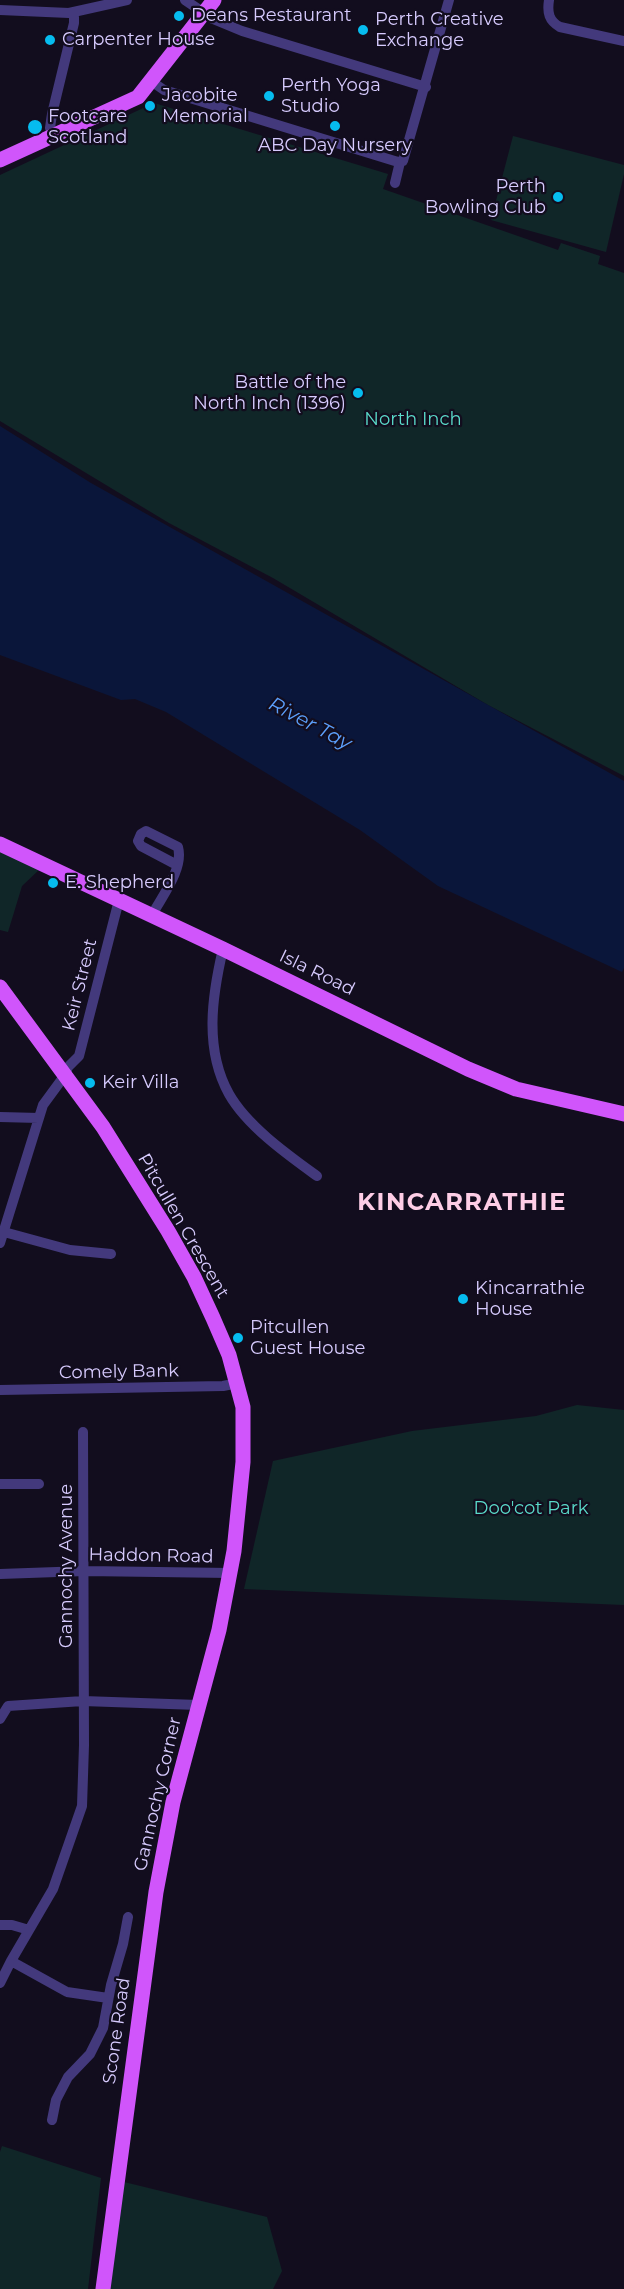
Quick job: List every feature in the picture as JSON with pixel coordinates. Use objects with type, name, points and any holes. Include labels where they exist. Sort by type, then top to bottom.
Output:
[{"type":"main road","points":[[0,160],[132,101],[151,81],[214,0]]},
{"type":"main road","name":"Isla Road","points":[[0,844],[223,949],[468,1069],[516,1089],[624,1114]]},
{"type":"main road","name":"Pitcullen Crescent","points":[[0,987],[65,1074],[146,1195],[194,1276],[229,1354],[243,1407],[242,1480],[230,1573]]},
{"type":"main road","name":"Gannochy Corner","points":[[156,1892],[173,1802],[219,1630],[230,1573]]},
{"type":"main road","name":"Scone Road","points":[[103,2289],[156,1892]]},
{"type":"street","points":[[0,10],[54,14],[74,12],[127,0]]},
{"type":"street","points":[[185,0],[204,13],[242,31],[426,87]]},
{"type":"street","points":[[395,183],[426,87],[449,0]]},
{"type":"street","points":[[549,0],[549,16],[554,24],[624,40]]},
{"type":"street","points":[[53,137],[50,128],[52,114],[74,23],[74,12]]},
{"type":"street","points":[[151,81],[164,90],[403,160]]},
{"type":"street","points":[[152,915],[177,865]]},
{"type":"street","name":"Keir Street","points":[[2,1238],[43,1105],[68,1067],[79,1056],[119,900]]},
{"type":"street","points":[[223,949],[214,985],[211,1020],[219,1069],[229,1095],[276,1146],[317,1176]]},
{"type":"street","points":[[0,1117],[39,1118]]},
{"type":"street","points":[[2,1238],[70,1250],[111,1254]]},
{"type":"street","name":"Comely Bank","points":[[0,1390],[223,1386],[237,1383]]},
{"type":"street","name":"Gannochy Avenue","points":[[0,1983],[53,1889],[82,1806],[85,1571],[83,1432]]},
{"type":"street","points":[[0,1484],[39,1484]]},
{"type":"street","name":"Haddon Road","points":[[0,1574],[85,1571],[230,1573]]},
{"type":"street","points":[[0,1719],[4,1706],[83,1701],[198,1705]]},
{"type":"street","points":[[52,2120],[56,2100],[68,2077],[90,2054],[104,2028],[108,1998],[128,1917]]},
{"type":"street","points":[[0,1924],[30,1929]]},
{"type":"street","points":[[11,1961],[67,1992],[108,1998]]},
{"type":"green space","name":"North Inch","points":[[154,103],[388,174],[383,189],[558,250],[561,243],[600,256],[598,264],[624,273],[624,776],[488,705],[273,578],[169,523],[0,421],[0,175]]},
{"type":"green space","name":"Perth Bowling Club","points":[[513,136],[624,165],[624,174],[606,252],[491,220]]},
{"type":"green space","points":[[0,849],[41,868],[22,886],[8,932],[0,930]]},
{"type":"green space","name":"Doo'cot Park","points":[[577,1405],[624,1410],[624,1605],[244,1589],[273,1461],[412,1431],[536,1416]]},
{"type":"green space","points":[[2,2146],[101,2178],[88,2289],[0,2289],[0,2152]]},
{"type":"green space","points":[[124,2182],[267,2217],[282,2271],[273,2289],[109,2289]]},
{"type":"water","name":"River Tay","points":[[0,426],[91,483],[624,781],[624,968],[622,972],[438,886],[360,830],[166,712],[135,699],[121,700],[0,655]]},
{"type":"place","name":"Deans Restaurant","points":[[179,16]]},
{"type":"place","name":"Perth Creative Exchange","points":[[363,30]]},
{"type":"place","name":"Carpenter House","points":[[50,40]]},
{"type":"place","name":"Perth Yoga Studio","points":[[269,96]]},
{"type":"place","name":"Jacobite Memorial","points":[[150,106]]},
{"type":"place","name":"ABC Day Nursery","points":[[335,126]]},
{"type":"place","name":"Footcare Scotland","points":[[35,127]]},
{"type":"place","name":"Perth Bowling Club","points":[[558,197]]},
{"type":"place","name":"Battle of the North Inch (1396)","points":[[358,393]]},
{"type":"place","name":"E. Shepherd","points":[[53,883]]},
{"type":"place","name":"Keir Villa","points":[[90,1083]]},
{"type":"place","name":"Kincarrathie House","points":[[463,1299]]},
{"type":"place","name":"Pitcullen Guest House","points":[[238,1338]]},
{"type":"district","name":"KINCARRATHIE","points":[[462,1203]]}]
